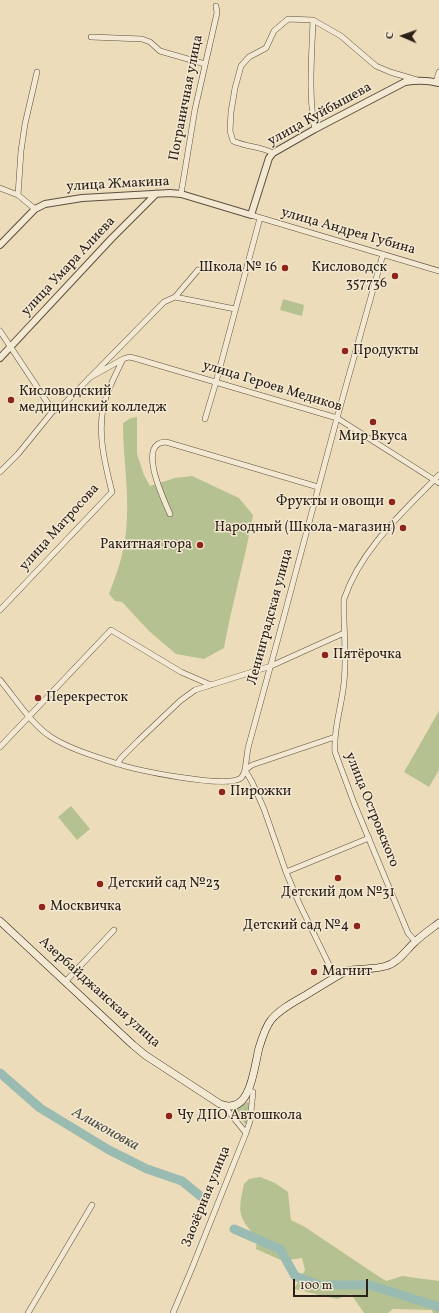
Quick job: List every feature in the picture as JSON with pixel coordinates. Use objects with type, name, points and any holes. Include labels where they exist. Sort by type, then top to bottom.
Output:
[{"type":"main road","name":"Азербайджанская улица","points":[[0,921],[124,1037],[146,1055],[224,1106]]},
{"type":"main road","points":[[224,1106],[235,1104],[246,1096],[262,1040],[270,1021],[278,1013],[346,972],[354,969],[386,966],[391,964],[439,922]]},
{"type":"street","name":"Пограничная улица","points":[[180,194],[205,64],[217,13],[216,6]]},
{"type":"street","name":"улица Куйбышева","points":[[273,153],[266,149],[240,144],[233,141],[230,132],[231,112],[241,66],[249,57],[266,48],[274,31],[288,19],[313,20],[341,36],[376,66],[390,72],[417,80],[438,82]]},
{"type":"street","points":[[313,20],[312,90],[313,122],[315,129]]},
{"type":"street","points":[[91,37],[142,39],[150,42],[160,51],[205,64]]},
{"type":"street","points":[[18,195],[21,151],[25,124],[38,72]]},
{"type":"street","points":[[438,82],[439,72]]},
{"type":"street","name":"улица Куйбышева","points":[[251,215],[269,158],[273,153],[404,82],[417,80]]},
{"type":"street","points":[[0,188],[18,195],[35,209]]},
{"type":"street","name":"улица Умара Алиева","points":[[0,358],[112,238],[156,194]]},
{"type":"street","name":"улица Жмакина","points":[[0,245],[35,209],[56,201],[82,198],[180,194],[251,215]]},
{"type":"street","name":"улица Андрея Губина","points":[[251,215],[439,271]]},
{"type":"street","points":[[205,419],[260,218]]},
{"type":"street","name":"Ленинградская улица","points":[[245,770],[248,748],[318,487],[383,254]]},
{"type":"street","points":[[0,472],[18,454],[53,411],[60,408],[164,302],[175,297],[198,270]]},
{"type":"street","points":[[175,297],[235,309]]},
{"type":"street","points":[[0,331],[53,411]]},
{"type":"street","name":"улица Героев Медиков","points":[[123,359],[129,357],[134,358],[337,418],[368,436],[437,482]]},
{"type":"street","points":[[89,378],[123,359]]},
{"type":"street","name":"улица Матросова","points":[[0,610],[112,492],[104,461],[102,424],[104,405],[109,387],[123,359]]},
{"type":"street","points":[[170,514],[157,484],[153,462],[154,449],[156,445],[161,442],[166,442],[318,487]]},
{"type":"street","name":"улица Островского","points":[[415,942],[408,933],[335,752],[335,737],[342,704],[344,681],[344,599],[354,576],[366,556],[409,506],[437,482],[439,475]]},
{"type":"street","points":[[0,747],[111,630],[181,672],[211,685]]},
{"type":"street","points":[[117,764],[138,740],[180,701],[195,690],[271,666],[344,633]]},
{"type":"street","points":[[0,680],[30,717],[50,736],[80,751],[117,764],[208,781],[224,782],[236,780],[241,778],[245,770],[252,765],[335,737]]},
{"type":"street","points":[[245,770],[264,809],[286,872],[299,903],[336,977]]},
{"type":"street","points":[[286,872],[369,838]]},
{"type":"street","points":[[65,982],[114,930]]},
{"type":"street","name":"Заозёрная улица","points":[[173,1313],[250,1122],[253,1092],[248,1090]]},
{"type":"street","points":[[224,1106],[246,1133]]},
{"type":"street","points":[[28,1313],[92,1204]]},
{"type":"green space","points":[[283,299],[304,305],[302,316],[280,310]]},
{"type":"green space","points":[[137,417],[137,454],[144,475],[150,486],[175,478],[192,476],[239,498],[253,515],[224,648],[204,659],[176,654],[149,631],[122,602],[115,601],[109,594],[122,556],[126,531],[127,491],[123,423],[131,418]]},
{"type":"green space","points":[[439,711],[439,770],[429,787],[404,772]]},
{"type":"green space","points":[[71,806],[90,829],[77,840],[58,817]]},
{"type":"green space","points":[[247,1102],[249,1103],[247,1123],[245,1124],[234,1110]]},
{"type":"green space","points":[[260,1177],[275,1183],[288,1192],[291,1220],[305,1227],[386,1281],[402,1276],[439,1281],[439,1313],[433,1313],[432,1310],[393,1309],[388,1313],[364,1313],[351,1294],[337,1299],[294,1289],[305,1270],[302,1258],[283,1261],[256,1249],[257,1238],[250,1231],[241,1213],[240,1208],[244,1184],[249,1179]]},
{"type":"waterway","name":"Аликоновка","points":[[0,1073],[40,1108],[109,1150],[147,1169],[182,1181],[204,1199]]},
{"type":"waterway","name":"Аликоновка","points":[[234,1229],[280,1249],[295,1276],[319,1285],[370,1285],[439,1307]]},
{"type":"place","name":"Школа № 16","points":[[285,268]]},
{"type":"place","name":"Кисловодск 357736","points":[[395,276]]},
{"type":"place","name":"Продукты","points":[[345,351]]},
{"type":"place","name":"Кисловодский медицинский колледж","points":[[11,400]]},
{"type":"place","name":"Мир Вкуса","points":[[373,422]]},
{"type":"place","name":"Фрукты и овощи","points":[[392,502]]},
{"type":"place","name":"Народный (Школа-магазин)","points":[[403,528]]},
{"type":"place","name":"Ракитная гора","points":[[200,545]]},
{"type":"place","name":"Пятёрочка","points":[[325,655]]},
{"type":"place","name":"Перекресток","points":[[38,698]]},
{"type":"place","name":"Пирожки","points":[[222,792]]},
{"type":"place","name":"Детский дом №31","points":[[338,878]]},
{"type":"place","name":"Детский сад №23","points":[[100,884]]},
{"type":"place","name":"Москвичка","points":[[42,907]]},
{"type":"place","name":"Детский сад №4","points":[[357,926]]},
{"type":"place","name":"Магнит","points":[[314,972]]},
{"type":"place","name":"Чу ДПО Автошкола","points":[[169,1116]]}]
